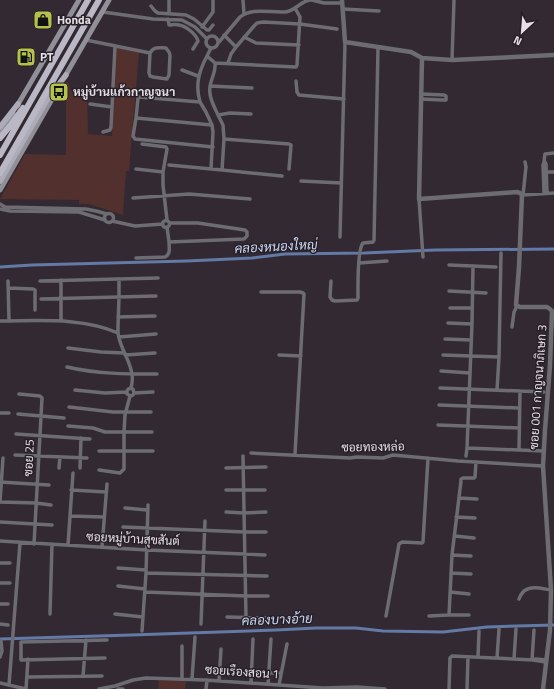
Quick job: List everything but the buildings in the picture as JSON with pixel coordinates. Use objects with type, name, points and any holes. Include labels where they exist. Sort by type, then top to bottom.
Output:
[{"type":"highway","points":[[0,155],[88,0]]},
{"type":"highway","points":[[0,173],[99,0]]},
{"type":"highway","points":[[0,137],[38,88]]},
{"type":"main road","points":[[0,137],[79,0]]},
{"type":"main road","points":[[0,190],[109,0]]},
{"type":"main road","points":[[48,98],[58,71]]},
{"type":"main road","points":[[0,181],[48,98],[66,75]]},
{"type":"main road","points":[[0,127],[18,104]]},
{"type":"street","points":[[169,0],[169,25],[183,26],[196,37],[198,41],[194,49]]},
{"type":"street","points":[[199,31],[213,12],[213,0]]},
{"type":"street","points":[[243,0],[244,14]]},
{"type":"street","points":[[211,169],[213,132],[212,125],[198,95],[198,76],[211,48],[217,46],[224,35],[244,14],[253,12],[287,12],[304,2],[311,0],[324,3],[342,1],[345,42],[340,237]]},
{"type":"street","points":[[452,60],[454,0]]},
{"type":"street","points":[[151,6],[158,13],[186,15],[208,31],[213,25]]},
{"type":"street","points":[[207,56],[215,63],[296,67],[299,45],[300,17],[295,8]]},
{"type":"street","points":[[343,9],[379,11]]},
{"type":"street","points":[[103,12],[153,19],[182,20],[195,27],[207,39],[206,43],[211,48]]},
{"type":"street","points":[[228,63],[230,54],[254,26],[260,22],[300,24],[337,29]]},
{"type":"street","points":[[224,35],[236,47]]},
{"type":"street","points":[[207,39],[210,36],[214,36],[218,38],[219,42]]},
{"type":"street","points":[[244,37],[256,43],[299,45]]},
{"type":"street","points":[[86,40],[150,53]]},
{"type":"street","points":[[345,42],[411,52],[422,58],[452,60],[554,55]]},
{"type":"street","points":[[103,132],[111,128],[115,46]]},
{"type":"street","points":[[156,47],[166,48],[169,52],[169,75],[167,78],[150,76],[150,53],[152,49],[156,47]]},
{"type":"street","points":[[331,281],[331,299],[335,301],[356,301],[358,298],[359,256],[362,244],[373,242],[375,239],[378,48]]},
{"type":"street","points":[[422,58],[419,199],[423,253]]},
{"type":"street","points":[[215,63],[215,70],[210,86],[211,100],[223,125],[224,139],[222,170]]},
{"type":"street","points":[[182,70],[198,76]]},
{"type":"street","points":[[296,81],[297,94],[299,95],[344,99]]},
{"type":"street","points":[[210,86],[252,88]]},
{"type":"street","points":[[444,95],[446,96],[446,100],[443,100],[421,97],[444,95]]},
{"type":"street","points":[[200,102],[139,97],[134,136],[136,139],[213,147]]},
{"type":"street","points":[[90,104],[112,107]]},
{"type":"street","points":[[218,115],[230,113],[251,114]]},
{"type":"street","points":[[136,118],[212,125]]},
{"type":"street","points":[[224,139],[289,144],[291,145],[289,169]]},
{"type":"street","points":[[142,144],[166,147],[167,149],[163,172],[163,196],[167,220],[170,223],[198,223],[246,230],[247,232],[247,236],[244,238],[169,242]]},
{"type":"street","points":[[546,193],[545,172],[543,165],[545,154],[554,153]]},
{"type":"street","points":[[512,327],[514,312],[517,306],[522,195],[526,167],[525,162]]},
{"type":"street","points":[[169,165],[282,176]]},
{"type":"street","points":[[136,169],[163,172]]},
{"type":"street","points":[[545,172],[554,172]]},
{"type":"street","points":[[301,182],[341,183]]},
{"type":"street","points":[[419,199],[517,192],[522,195],[554,193]]},
{"type":"street","points":[[133,198],[189,194],[250,199]]},
{"type":"street","points":[[0,204],[5,207],[32,209],[96,211],[110,214],[113,216],[112,221]]},
{"type":"street","points":[[0,209],[10,211],[32,209]]},
{"type":"street","points":[[78,210],[108,222],[112,221],[135,226],[163,224],[167,227]]},
{"type":"street","points":[[105,220],[105,216],[107,214]]},
{"type":"street","points":[[163,224],[163,222],[167,220]]},
{"type":"street","points":[[136,258],[167,256],[169,252],[169,242],[167,227],[170,223]]},
{"type":"street","points":[[496,390],[501,253]]},
{"type":"street","points":[[359,263],[387,261]]},
{"type":"street","points":[[449,265],[496,266]]},
{"type":"street","points":[[466,456],[473,266]]},
{"type":"street","points":[[40,281],[158,278]]},
{"type":"street","points":[[119,279],[118,335],[120,345],[132,374],[131,388],[133,389],[134,393]]},
{"type":"street","points":[[61,280],[61,321]]},
{"type":"street","points":[[8,281],[10,321]]},
{"type":"street","points":[[8,288],[35,290],[35,310]]},
{"type":"street","points":[[449,291],[486,293]]},
{"type":"street","points":[[261,292],[300,292],[304,294],[295,454]]},
{"type":"street","points":[[41,299],[156,296]]},
{"type":"street","name":"ซอย 001 กาญจนาภิเษก 3","points":[[517,306],[547,307],[552,311],[550,365],[543,451],[552,601],[543,689]]},
{"type":"street","points":[[450,308],[472,308]]},
{"type":"street","points":[[118,317],[156,316]]},
{"type":"street","points":[[0,321],[61,321],[96,326],[110,330],[118,335],[156,334]]},
{"type":"street","points":[[448,323],[472,324]]},
{"type":"street","points":[[445,339],[471,340]]},
{"type":"street","points":[[68,348],[125,354],[155,354]]},
{"type":"street","points":[[279,355],[301,356]]},
{"type":"street","points":[[443,355],[498,357]]},
{"type":"street","points":[[67,367],[96,373],[157,374]]},
{"type":"street","points":[[441,371],[470,373]]},
{"type":"street","points":[[75,390],[105,393],[127,392],[131,388]]},
{"type":"street","points":[[440,388],[544,392]]},
{"type":"street","points":[[519,450],[520,391]]},
{"type":"street","points":[[127,392],[130,396]]},
{"type":"street","points":[[99,470],[121,472],[124,467],[125,412],[130,396],[134,393],[153,392]]},
{"type":"street","name":"ซอย 25","points":[[19,394],[41,396],[34,544]]},
{"type":"street","points":[[439,405],[519,408]]},
{"type":"street","points":[[69,407],[113,412],[151,412]]},
{"type":"street","points":[[0,413],[9,413]]},
{"type":"street","points":[[18,414],[64,418]]},
{"type":"street","points":[[438,425],[519,428]]},
{"type":"street","points":[[68,426],[93,428],[105,432],[152,432]]},
{"type":"street","points":[[16,434],[90,439]]},
{"type":"street","points":[[80,468],[81,438]]},
{"type":"street","points":[[467,448],[543,451]]},
{"type":"street","points":[[99,451],[153,451]]},
{"type":"street","name":"ซอยทองหล่อ","points":[[251,453],[295,454],[350,458],[383,458],[393,455],[543,466]]},
{"type":"street","points":[[15,455],[87,458]]},
{"type":"street","points":[[243,456],[246,618]]},
{"type":"street","points":[[59,468],[60,457]]},
{"type":"street","points":[[3,458],[1,463],[0,502],[51,505]]},
{"type":"street","points":[[386,616],[399,544],[402,542],[423,542],[428,458]]},
{"type":"street","points":[[449,615],[452,555],[461,479],[475,477],[476,462]]},
{"type":"street","points":[[226,468],[266,467]]},
{"type":"street","points":[[68,545],[73,473]]},
{"type":"street","points":[[1,482],[49,485]]},
{"type":"street","points":[[102,547],[107,484]]},
{"type":"street","points":[[71,490],[106,492]]},
{"type":"street","points":[[226,490],[265,490]]},
{"type":"street","points":[[459,498],[477,499]]},
{"type":"street","points":[[142,631],[148,505]]},
{"type":"street","points":[[125,508],[147,510]]},
{"type":"street","points":[[226,512],[266,512]]},
{"type":"street","points":[[70,516],[104,517]]},
{"type":"street","points":[[456,517],[475,518]]},
{"type":"street","points":[[202,624],[205,521]]},
{"type":"street","points":[[0,522],[52,525]]},
{"type":"street","points":[[123,527],[266,532]]},
{"type":"street","points":[[455,536],[474,538]]},
{"type":"street","name":"ซอยหมู่บ้านสุขสันต์","points":[[0,541],[147,550],[265,555]]},
{"type":"street","points":[[7,686],[20,543]]},
{"type":"street","points":[[50,614],[52,544]]},
{"type":"street","points":[[452,555],[471,556]]},
{"type":"street","points":[[0,563],[10,563]]},
{"type":"street","points":[[118,568],[146,572],[267,576]]},
{"type":"street","points":[[451,573],[471,574]]},
{"type":"street","points":[[0,583],[10,583]]},
{"type":"street","points":[[118,586],[145,590],[203,594],[268,596]]},
{"type":"street","points":[[519,599],[523,592],[528,589],[538,588],[551,590]]},
{"type":"street","points":[[450,592],[469,594]]},
{"type":"street","points":[[0,604],[8,604]]},
{"type":"street","points":[[115,614],[143,616]]},
{"type":"street","points":[[429,616],[469,615]]},
{"type":"street","points":[[227,617],[267,618]]},
{"type":"street","points":[[0,624],[8,625]]},
{"type":"street","points":[[497,658],[499,629]]},
{"type":"street","points":[[514,659],[516,629]]},
{"type":"street","points":[[533,660],[534,630]]},
{"type":"street","points":[[478,657],[479,631]]},
{"type":"street","points":[[192,679],[195,637]]},
{"type":"street","points":[[251,683],[253,639]]},
{"type":"street","points":[[268,684],[271,639]]},
{"type":"street","points":[[83,676],[86,640]]},
{"type":"street","points":[[105,658],[21,660],[21,642],[107,640]]},
{"type":"street","points":[[0,641],[2,651],[0,657]]},
{"type":"street","points":[[279,685],[287,644]]},
{"type":"street","points":[[182,646],[182,679]]},
{"type":"street","points":[[219,681],[221,649]]},
{"type":"street","points":[[449,689],[452,656],[546,661]]},
{"type":"street","points":[[467,689],[468,657]]},
{"type":"street","points":[[0,683],[7,686],[26,689],[28,660]]},
{"type":"street","points":[[269,673],[281,673]]},
{"type":"street","points":[[27,678],[102,676]]},
{"type":"street","name":"ซอยเรืองสอน 1","points":[[98,689],[115,686],[142,678],[192,679],[323,688],[357,687],[385,689]]},
{"type":"street","points":[[206,689],[207,680]]},
{"type":"street","points":[[118,689],[123,689]]},
{"type":"shaded area","points":[[116,48],[139,52],[129,171],[126,171],[123,215],[89,204],[79,204],[79,200],[0,199],[25,154],[66,155],[66,82],[68,82],[71,91],[81,96],[87,90],[88,134],[112,136]]},
{"type":"shaded area","points":[[159,680],[186,681],[185,689],[158,689]]},
{"type":"waterway","name":"คลองหนองใหญ่","points":[[0,267],[187,261],[252,258],[285,254],[435,250],[554,249]]},
{"type":"waterway","name":"คลองบางอ้าย","points":[[0,639],[316,628],[356,628],[383,631],[443,632],[487,627],[554,625]]},
{"type":"place","name":"Honda","points":[[43,20]]},
{"type":"place","name":"PT","points":[[26,57]]},
{"type":"place","name":"หมู่บ้านแก้วกาญจนา","points":[[59,92]]}]
